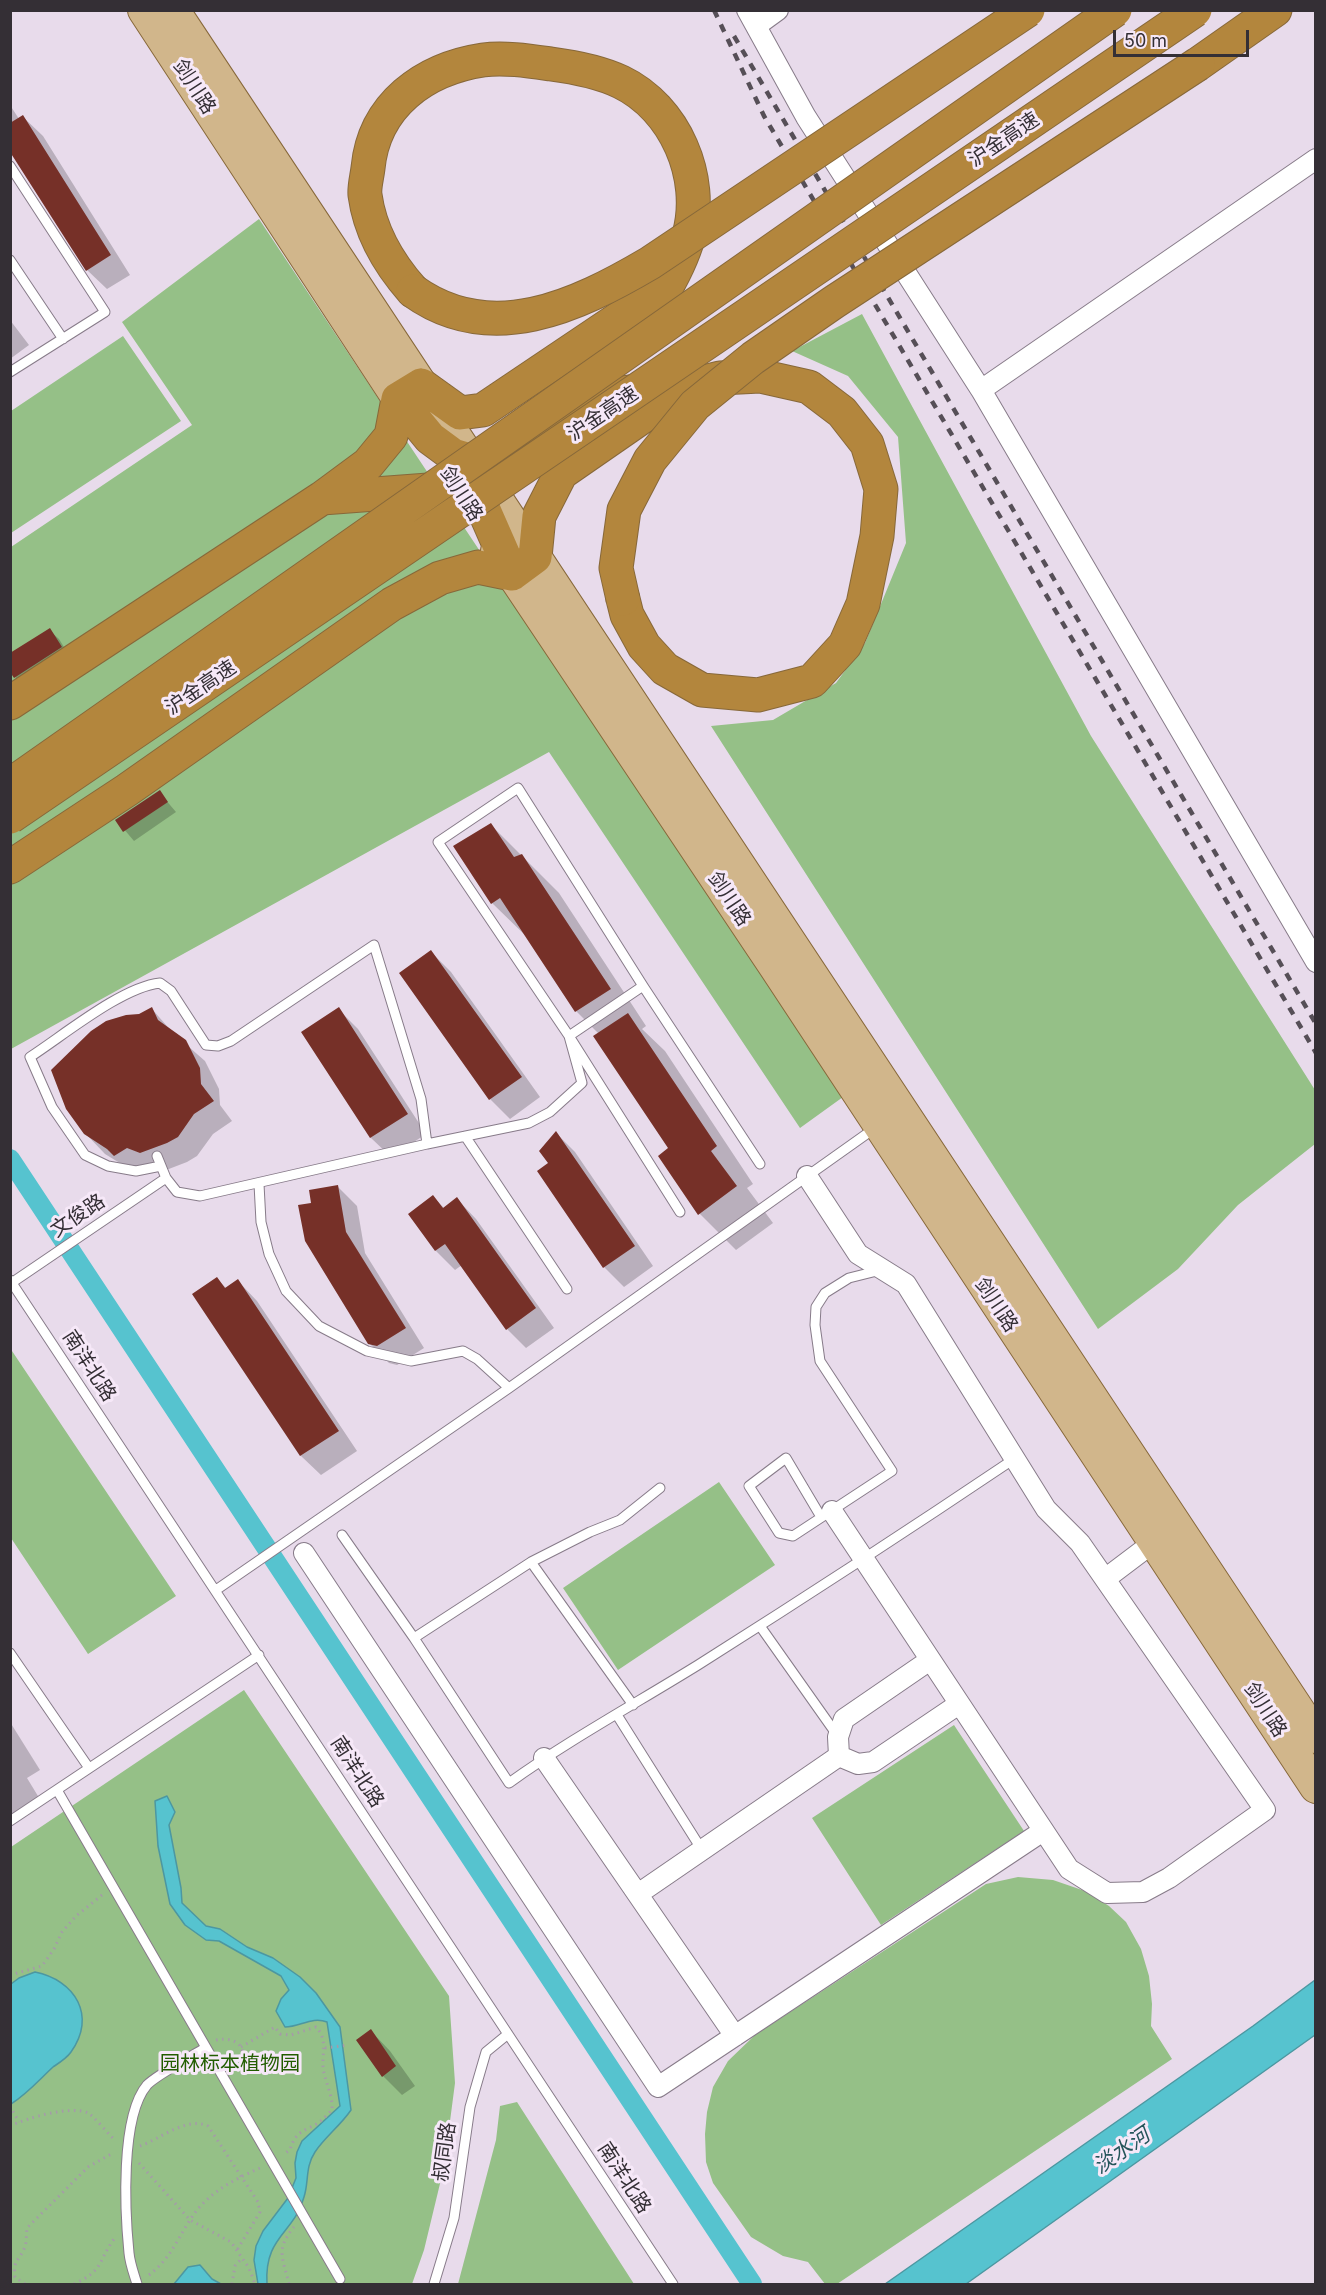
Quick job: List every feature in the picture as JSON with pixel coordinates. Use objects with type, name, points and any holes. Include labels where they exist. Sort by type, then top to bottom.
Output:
[{"type":"highway","points":[[392,604],[464,474],[504,439],[585,387],[614,363],[636,334],[678,268],[690,234],[693,207],[691,177],[680,141],[656,106],[621,82],[576,68],[531,62],[485,60],[446,69],[417,83],[393,105],[378,132],[368,162],[365,194],[373,228],[393,269],[414,291],[432,304],[462,314],[497,319],[541,314],[612,285],[659,256],[1028,10]]},
{"type":"highway","name":"沪金高速","points":[[10,785],[1115,10]]},
{"type":"highway","name":"沪金高速","points":[[10,818],[1195,10]]},
{"type":"highway","points":[[523,565],[539,516],[561,472],[678,392],[720,378],[760,376],[809,387],[842,412],[867,444],[881,489],[877,536],[863,604],[845,645],[812,681],[758,695],[702,690],[665,669],[644,646],[627,615],[616,568],[624,510],[650,460],[695,405],[753,358],[834,302],[1198,64],[1275,10]]},
{"type":"highway","points":[[410,392],[460,413],[483,410],[663,289]]},
{"type":"highway","points":[[322,498],[464,474],[511,450],[597,397],[651,389],[678,392]]},
{"type":"highway","points":[[410,392],[523,565]]},
{"type":"highway","points":[[10,703],[322,498],[368,464],[391,435],[410,392]]},
{"type":"highway","points":[[10,867],[127,790],[392,604],[440,578],[478,567],[523,565]]},
{"type":"main road","name":"剑川路","points":[[144,10],[410,392]]},
{"type":"main road","name":"剑川路","points":[[173,10],[410,392]]},
{"type":"main road","name":"剑川路","points":[[523,565],[890,1117],[1316,1737]]},
{"type":"main road","name":"剑川路","points":[[890,1117],[1154,1542],[1316,1787]]},
{"type":"street","points":[[778,10],[751,18],[806,117],[981,390],[1316,962]]},
{"type":"street","points":[[981,390],[1316,159]]},
{"type":"street","points":[[807,1176],[858,1254],[906,1284],[1046,1509],[1080,1543],[1265,1810],[1169,1878],[1143,1892],[1107,1893],[1069,1869],[864,1559],[827,1514]]},
{"type":"street","points":[[1105,1579],[1154,1542]]},
{"type":"street","points":[[304,1553],[658,2087],[1043,1832]]},
{"type":"street","points":[[638,1894],[702,1850],[839,1746],[844,1719],[930,1660]]},
{"type":"street","points":[[839,1746],[858,1764],[873,1762],[959,1704]]},
{"type":"street","points":[[544,1758],[735,2036]]},
{"type":"lane","points":[[10,166],[105,312],[10,372]]},
{"type":"lane","points":[[10,260],[63,339]]},
{"type":"lane","points":[[680,1212],[569,1036],[438,843],[518,788],[643,986],[760,1164]]},
{"type":"lane","points":[[161,1166],[136,1171],[108,1166],[85,1155],[52,1107],[30,1058],[123,996],[147,985],[160,983],[171,991],[206,1045],[219,1046],[231,1041],[374,945],[421,1099],[427,1144]]},
{"type":"lane","points":[[569,1036],[643,986]]},
{"type":"lane","points":[[157,1155],[166,1178],[177,1192],[200,1196],[529,1123],[550,1112],[582,1083],[569,1036]]},
{"type":"lane","points":[[216,1590],[509,1388],[890,1117]]},
{"type":"lane","points":[[465,1136],[567,1289]]},
{"type":"lane","name":"文俊路","points":[[11,1282],[166,1178]]},
{"type":"lane","points":[[259,1184],[261,1222],[269,1254],[286,1291],[319,1326],[367,1351],[411,1361],[463,1351],[477,1359],[509,1388]]},
{"type":"lane","points":[[827,1514],[786,1458],[749,1486],[779,1533],[793,1536],[827,1514],[892,1471],[820,1361],[815,1325],[816,1307],[825,1293],[849,1278],[883,1270]]},
{"type":"lane","name":"南洋北路","points":[[11,1282],[673,2284]]},
{"type":"lane","points":[[342,1535],[414,1638],[509,1784],[544,1758],[633,1706],[760,1626],[1014,1459]]},
{"type":"lane","points":[[414,1638],[531,1562],[590,1532],[620,1520],[660,1488]]},
{"type":"lane","points":[[531,1562],[633,1706]]},
{"type":"lane","points":[[760,1626],[839,1746]]},
{"type":"lane","points":[[10,1653],[89,1768]]},
{"type":"lane","points":[[10,1821],[259,1655]]},
{"type":"lane","points":[[617,1715],[702,1850]]},
{"type":"lane","points":[[57,1790],[340,2279]]},
{"type":"lane","name":"叔同路","points":[[434,2284],[454,2218],[470,2107],[486,2052],[508,2034]]},
{"type":"lane","points":[[137,2284],[129,2254],[126,2192],[128,2150],[135,2107],[147,2085],[205,2048]]},
{"type":"path","points":[[10,1975],[42,1966],[62,1932],[76,1916],[101,1897],[111,1883]]},
{"type":"path","points":[[137,2284],[159,2267],[183,2235],[190,2220],[211,2195],[241,2177],[273,2163],[290,2150],[300,2132],[322,2120],[332,2110],[332,2101],[323,2066],[325,2048],[322,2033],[316,2027],[291,2035],[280,2034],[275,2027],[241,2047]]},
{"type":"path","points":[[205,2048],[216,2040],[228,2037],[241,2047],[243,2055],[241,2062],[221,2076]]},
{"type":"path","points":[[325,2048],[348,2045]]},
{"type":"path","points":[[11,2106],[19,2122]]},
{"type":"path","points":[[10,2126],[58,2112],[89,2113],[100,2127],[128,2150],[190,2220],[231,2242],[249,2268],[255,2284]]},
{"type":"path","points":[[25,2284],[15,2277],[14,2267],[25,2247],[27,2228],[88,2167],[108,2154],[128,2150],[159,2139],[172,2130],[202,2123],[208,2126],[216,2136],[258,2202],[260,2212],[237,2250]]},
{"type":"path","points":[[290,2284],[280,2253],[286,2237],[303,2215]]},
{"type":"path","points":[[74,2284],[85,2279],[100,2267],[112,2240],[118,2234],[128,2231]]},
{"type":"path","points":[[232,2284],[235,2266],[242,2258]]},
{"type":"green space","points":[[259,219],[843,1097],[800,1128],[549,752],[11,1049],[11,547],[192,425],[122,322]]},
{"type":"green space","points":[[862,314],[1091,736],[1315,1090],[1315,1144],[1238,1205],[1178,1269],[1098,1329],[711,726],[773,720],[836,683],[865,643],[906,543],[898,437],[848,376],[792,351]]},
{"type":"green space","points":[[123,336],[181,421],[11,533],[11,411]]},
{"type":"green space","points":[[10,1348],[176,1596],[88,1654],[11,1538]]},
{"type":"green space","points":[[719,1482],[775,1565],[618,1670],[563,1588]]},
{"type":"green space","name":"园林标本植物园","points":[[244,1690],[449,1996],[455,2083],[444,2167],[424,2250],[412,2284],[11,2284],[11,1847]]},
{"type":"green space","points":[[954,1725],[1024,1831],[881,1925],[812,1818]]},
{"type":"green space","points":[[1018,1877],[1053,1880],[1085,1891],[1109,1906],[1126,1922],[1141,1949],[1149,1976],[1152,2004],[1151,2026],[1172,2059],[837,2284],[825,2284],[808,2262],[783,2256],[751,2237],[713,2183],[706,2162],[705,2134],[713,2087],[728,2061],[755,2035],[986,1884]]},
{"type":"green space","points":[[517,2102],[634,2284],[458,2284],[496,2140],[500,2106]]},
{"type":"water","points":[[167,1796],[175,1812],[169,1825],[182,1903],[206,1926],[220,1929],[247,1947],[273,1958],[300,1977],[316,1993],[340,2027],[351,2110],[312,2158],[299,2209],[270,2255],[267,2284],[258,2284],[254,2260],[256,2246],[263,2231],[288,2198],[296,2178],[295,2163],[302,2141],[340,2106],[327,2022],[316,2020],[285,2027],[276,2011],[281,1999],[289,1990],[281,1976],[219,1941],[206,1940],[185,1925],[170,1904],[158,1846],[155,1801]]},
{"type":"water","points":[[35,1972],[49,1976],[71,1991],[82,2013],[82,2025],[79,2039],[69,2054],[11,2104],[11,1984]]},
{"type":"water","name":"淡水河","points":[[1315,1980],[1315,2035],[966,2284],[885,2284],[1253,2026]]},
{"type":"water","points":[[200,2265],[212,2279],[221,2284],[174,2284],[188,2267]]},
{"type":"building","points":[[23,115],[111,255],[86,271],[10,152],[10,123]]},
{"type":"building","points":[[50,628],[62,647],[14,678],[10,672],[10,653]]},
{"type":"building","points":[[160,790],[168,802],[123,832],[115,820]]},
{"type":"building","points":[[491,823],[514,857],[522,854],[611,989],[575,1012],[500,898],[491,904],[453,846]]},
{"type":"building","points":[[431,950],[522,1077],[489,1100],[399,973]]},
{"type":"building","points":[[152,1007],[158,1020],[186,1040],[200,1068],[201,1084],[214,1101],[194,1114],[178,1137],[140,1153],[127,1148],[114,1156],[84,1134],[66,1109],[51,1070],[91,1031],[106,1021],[139,1014]]},
{"type":"building","points":[[339,1007],[408,1114],[370,1138],[301,1032]]},
{"type":"building","points":[[628,1013],[717,1146],[711,1151],[737,1186],[698,1215],[658,1156],[668,1148],[593,1036]]},
{"type":"building","points":[[556,1131],[635,1246],[603,1268],[537,1171],[548,1163],[539,1151]]},
{"type":"building","points":[[338,1185],[346,1232],[406,1328],[377,1346],[368,1344],[305,1241],[298,1205],[311,1203],[309,1190]]},
{"type":"building","points":[[433,1195],[443,1208],[457,1197],[536,1308],[506,1330],[445,1244],[435,1251],[408,1214]]},
{"type":"building","points":[[217,1277],[225,1288],[238,1279],[339,1431],[300,1456],[192,1294]]},
{"type":"building","points":[[371,2029],[396,2066],[382,2077],[356,2040]]},
{"type":"waterway","points":[[10,1159],[752,2284]]},
{"type":"railway","points":[[714,10],[764,116],[1316,1053]]},
{"type":"railway","points":[[734,36],[1316,1024]]}]
